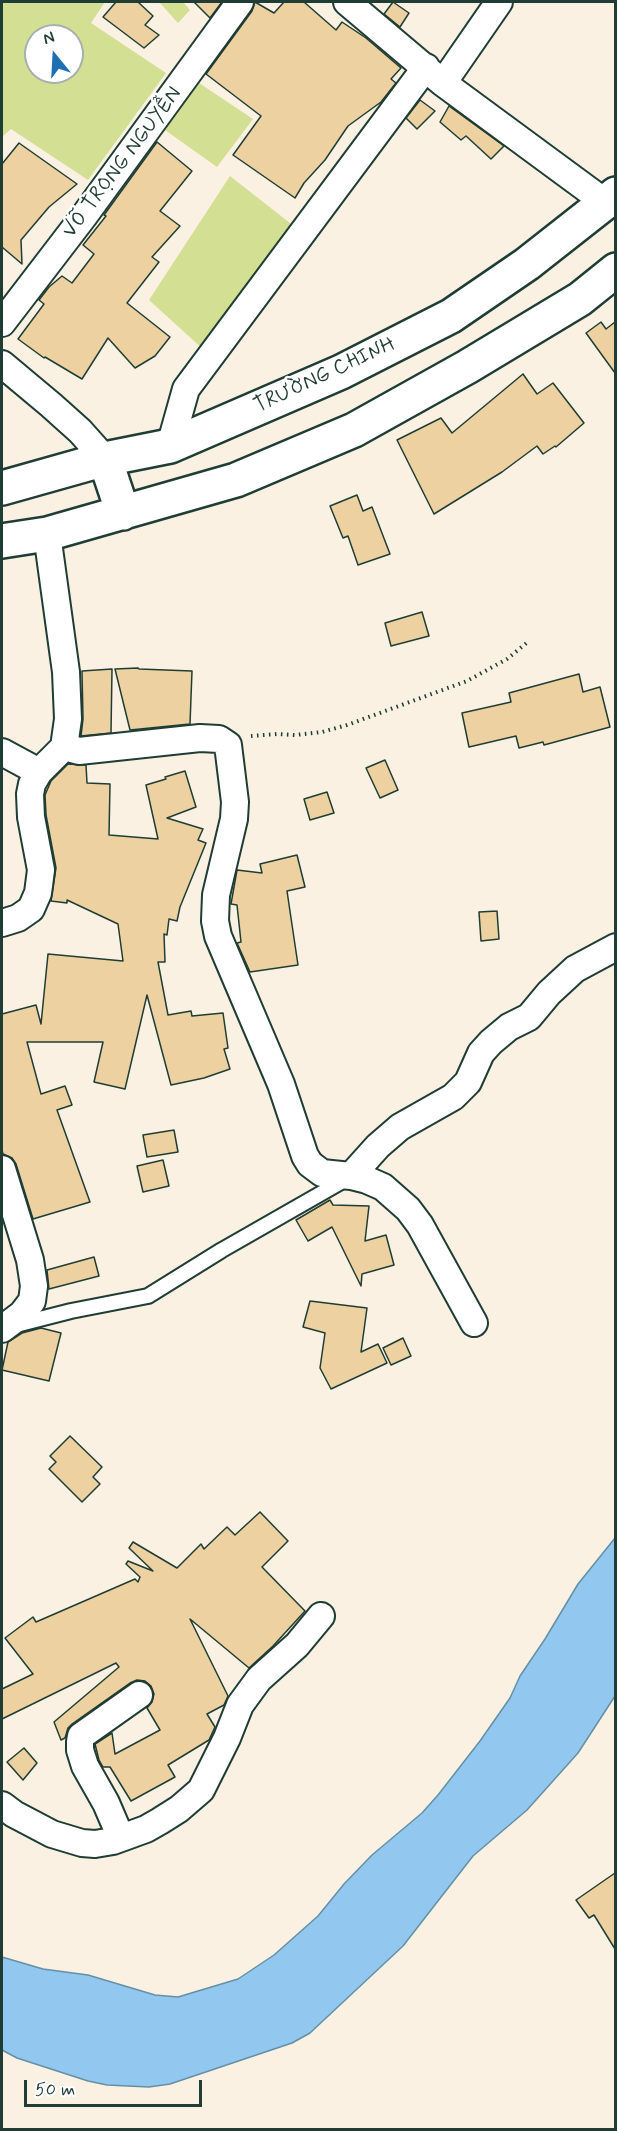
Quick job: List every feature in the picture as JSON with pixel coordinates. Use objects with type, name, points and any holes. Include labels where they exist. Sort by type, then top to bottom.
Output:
[{"type":"street","name":"VÕ TRỌNG NGUYỄN","points":[[2,323],[84,216],[240,2]]},
{"type":"street","points":[[347,2],[434,75],[612,203]]},
{"type":"street","points":[[170,446],[186,389],[434,75],[499,2]]},
{"type":"street","name":"TRƯỜNG CHINH","points":[[2,488],[105,459],[170,446],[340,372],[451,316],[612,203]]},
{"type":"street","points":[[2,541],[47,534],[236,480],[354,430],[580,300],[615,270]]},
{"type":"street","points":[[2,364],[80,431],[105,459],[123,513]]},
{"type":"street","points":[[2,923],[18,918],[31,909],[38,893],[41,870],[31,817],[30,794],[32,784],[39,772],[64,747],[68,719],[67,689],[47,534]]},
{"type":"street","points":[[64,747],[79,751],[200,738],[219,739],[228,745],[235,802],[234,819],[216,895],[215,921],[218,936],[281,1084],[305,1156],[310,1164],[322,1173],[351,1176],[383,1187],[408,1209],[420,1225],[474,1323]]},
{"type":"street","points":[[2,752],[39,772]]},
{"type":"street","points":[[351,1176],[378,1146],[400,1127],[453,1097],[468,1082],[481,1053],[491,1042],[509,1027],[529,1017],[549,993],[575,969],[615,947]]},
{"type":"street","points":[[2,1168],[30,1260],[34,1286],[32,1301],[22,1314],[3,1328]]},
{"type":"street","points":[[2,1805],[34,1825],[68,1840],[95,1844],[146,1829],[160,1821],[179,1809],[201,1790],[227,1738],[240,1705],[259,1679],[297,1645],[321,1616]]},
{"type":"street","points":[[120,1838],[106,1803],[85,1766],[80,1742],[81,1736],[139,1695]]},
{"type":"lane","points":[[3,1328],[71,1311],[148,1296],[222,1250],[351,1176]]},
{"type":"path","points":[[228,745],[241,738],[255,735],[304,734],[347,725],[477,676],[507,659],[529,641]]},
{"type":"green space","points":[[2,2],[105,2],[91,23],[166,73],[88,180],[11,129],[2,137]]},
{"type":"green space","points":[[159,2],[183,2],[190,10],[178,23]]},
{"type":"green space","points":[[199,83],[253,119],[217,167],[165,130]]},
{"type":"green space","points":[[230,176],[295,227],[205,351],[149,300]]},
{"type":"water","points":[[615,1538],[615,1696],[578,1753],[527,1810],[473,1856],[403,1946],[310,2033],[292,2043],[170,2084],[149,2087],[107,2085],[88,2081],[17,2058],[2,2050],[2,1957],[43,1969],[88,1975],[155,1995],[178,1997],[238,1979],[274,1955],[318,1916],[372,1855],[422,1813],[438,1795],[510,1698],[520,1676],[578,1584]]},
{"type":"building","points":[[116,2],[138,2],[153,16],[145,25],[159,35],[144,48],[103,17]]},
{"type":"building","points":[[194,2],[222,2],[210,18]]},
{"type":"building","points":[[255,2],[274,13],[284,2],[304,2],[336,30],[342,22],[366,38],[401,68],[391,79],[396,83],[381,102],[348,126],[295,198],[233,155],[261,116],[206,74],[252,11]]},
{"type":"building","points":[[393,2],[409,13],[400,27],[384,14]]},
{"type":"building","points":[[420,100],[435,111],[417,129],[406,118]]},
{"type":"building","points":[[449,106],[504,146],[491,159],[466,136],[461,140],[440,122]]},
{"type":"building","points":[[157,142],[192,171],[160,211],[180,226],[152,257],[159,262],[127,303],[170,337],[155,356],[135,368],[108,338],[82,379],[44,358],[18,339],[44,304],[39,300],[49,287],[62,276],[72,283],[94,254],[83,245]]},
{"type":"building","points":[[19,143],[77,184],[49,207],[21,240],[22,264],[2,247],[2,164]]},
{"type":"building","points":[[601,322],[606,329],[615,322],[615,373],[586,333]]},
{"type":"building","points":[[523,374],[537,394],[553,383],[584,423],[556,447],[543,454],[537,446],[502,472],[434,514],[397,440],[441,418],[452,433]]},
{"type":"building","points":[[357,495],[363,511],[372,507],[390,554],[358,565],[348,536],[343,538],[330,506]]},
{"type":"building","points":[[422,612],[429,636],[391,646],[385,623]]},
{"type":"building","points":[[112,669],[111,733],[81,736],[82,671]]},
{"type":"building","points":[[115,669],[192,671],[190,724],[130,730]]},
{"type":"building","points":[[579,674],[583,692],[600,687],[610,727],[544,745],[543,742],[519,748],[516,736],[469,747],[462,713],[511,702],[509,693]]},
{"type":"building","points":[[385,760],[398,790],[380,798],[366,768]]},
{"type":"building","points":[[68,764],[86,765],[87,783],[110,784],[109,835],[158,839],[146,785],[185,771],[196,807],[167,818],[203,829],[198,840],[206,843],[180,907],[177,921],[169,919],[167,935],[164,934],[165,962],[158,962],[168,1015],[191,1011],[192,1016],[223,1013],[228,1048],[224,1049],[230,1069],[204,1078],[171,1085],[147,995],[125,1089],[94,1082],[103,1042],[27,1042],[41,1094],[65,1086],[72,1105],[57,1110],[90,1202],[33,1219],[16,1164],[12,1158],[3,1154],[2,1150],[2,1014],[36,1005],[41,1024],[48,954],[123,961],[118,924],[67,900],[67,903],[51,901],[56,868],[46,815],[45,795],[51,781]]},
{"type":"building","points":[[327,792],[334,813],[310,820],[304,799]]},
{"type":"building","points":[[297,855],[305,887],[287,891],[298,965],[250,972],[237,943],[241,942],[237,905],[231,904],[237,870],[262,873],[260,864]]},
{"type":"building","points":[[497,911],[499,939],[481,941],[479,912]]},
{"type":"building","points":[[174,1130],[178,1152],[147,1157],[143,1135]]},
{"type":"building","points":[[163,1160],[169,1186],[143,1192],[137,1166]]},
{"type":"building","points":[[330,1200],[333,1205],[369,1206],[365,1241],[386,1235],[394,1265],[362,1274],[361,1286],[332,1227],[308,1241],[296,1220]]},
{"type":"building","points":[[94,1257],[99,1276],[49,1289],[47,1270]]},
{"type":"building","points":[[310,1301],[367,1308],[361,1352],[378,1344],[387,1363],[331,1389],[320,1368],[325,1333],[303,1327]]},
{"type":"building","points":[[41,1328],[61,1333],[49,1381],[2,1370],[8,1342],[22,1333]]},
{"type":"building","points":[[403,1338],[411,1356],[391,1365],[383,1348]]},
{"type":"building","points":[[70,1436],[102,1467],[93,1477],[100,1484],[82,1502],[49,1469],[56,1462],[50,1456]]},
{"type":"building","points":[[260,1512],[288,1541],[262,1567],[305,1611],[249,1668],[190,1619],[228,1696],[224,1705],[207,1714],[215,1727],[209,1740],[168,1765],[175,1777],[131,1801],[110,1767],[103,1767],[99,1760],[95,1744],[112,1733],[115,1754],[160,1730],[147,1708],[154,1694],[151,1686],[145,1681],[137,1680],[130,1683],[72,1724],[65,1738],[61,1740],[54,1722],[119,1667],[116,1663],[2,1719],[2,1689],[33,1674],[5,1638],[33,1617],[36,1622],[135,1579],[138,1582],[140,1577],[126,1564],[128,1561],[153,1571],[129,1548],[133,1542],[177,1568],[201,1544],[204,1549],[227,1527],[235,1535]]},
{"type":"building","points":[[24,1748],[37,1763],[23,1780],[7,1762]]},
{"type":"building","points":[[615,1873],[615,1949],[594,1915],[589,1918],[576,1900]]}]
